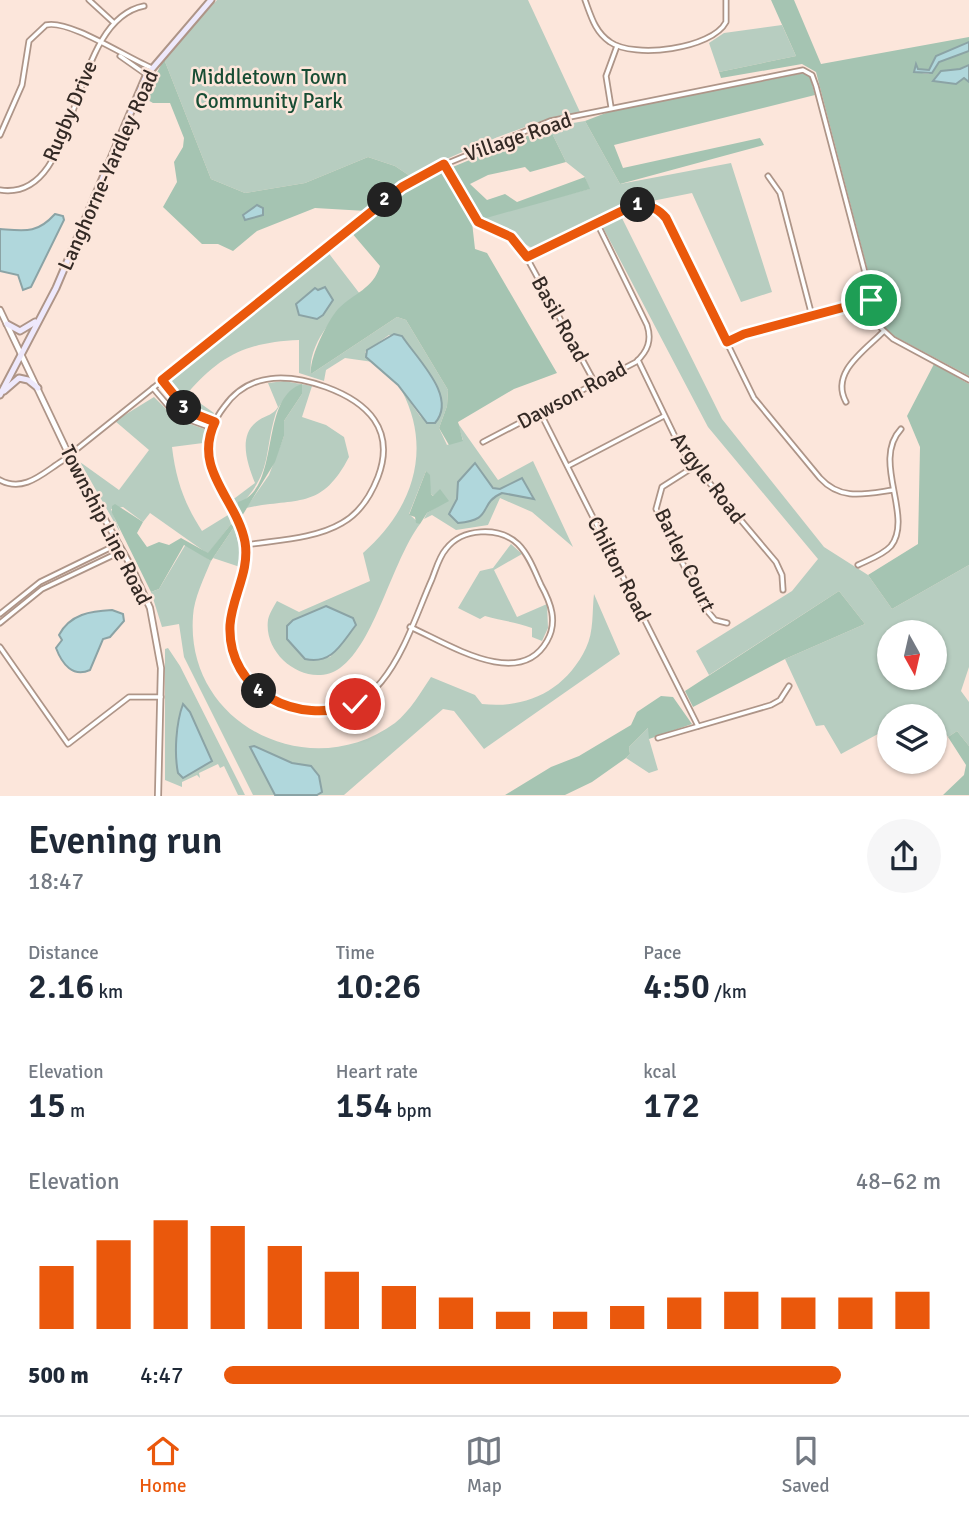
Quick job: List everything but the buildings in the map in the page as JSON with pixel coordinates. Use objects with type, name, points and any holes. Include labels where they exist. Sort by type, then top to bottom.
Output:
[{"type":"main road","name":"Langhorne-Yardley Road","points":[[0,396],[62,276],[147,75],[211,0]]},
{"type":"main road","points":[[7,324],[16,331],[23,331],[42,314]]},
{"type":"main road","points":[[0,396],[19,378],[28,380],[38,388]]},
{"type":"street","points":[[89,0],[113,22],[128,10],[144,6]]},
{"type":"street","points":[[585,0],[599,32],[617,46],[668,48],[706,40],[716,35],[726,22],[726,0]]},
{"type":"street","name":"Rugby Drive","points":[[0,190],[22,189],[48,166],[100,44],[113,22]]},
{"type":"street","points":[[0,135],[22,85],[29,41],[38,30],[51,24],[63,24],[152,68]]},
{"type":"street","points":[[611,107],[606,76],[617,46]]},
{"type":"street","points":[[116,52],[147,75]]},
{"type":"street","name":"Village Road","points":[[0,480],[14,485],[28,483],[69,455],[402,187],[444,164],[550,121],[611,107],[806,70],[812,75],[817,88],[871,300]]},
{"type":"street","name":"Basil Road","points":[[444,164],[478,222],[511,237],[527,257],[595,383]]},
{"type":"street","points":[[768,176],[780,193],[812,316]]},
{"type":"street","points":[[527,257],[637,205],[653,207],[662,214],[756,401],[827,486],[838,493],[849,495],[893,490]]},
{"type":"street","name":"Dawson Road","points":[[483,442],[638,360],[647,348],[649,332],[597,223]]},
{"type":"street","points":[[727,342],[744,334],[871,300],[883,332],[969,380]]},
{"type":"street","name":"Township Line Road","points":[[0,310],[69,455],[141,585],[153,620],[159,650],[161,696],[158,796]]},
{"type":"street","points":[[846,402],[840,389],[841,376],[883,332]]},
{"type":"street","name":"Argyle Road","points":[[638,360],[681,449],[776,562],[782,575],[783,590]]},
{"type":"street","points":[[245,545],[317,533],[350,517],[368,499],[382,461],[381,436],[377,423],[360,402],[292,376],[277,377],[246,386],[227,402],[215,422],[208,452],[211,471],[241,527],[245,545],[246,565],[231,615],[232,644],[247,678],[275,702],[316,713],[355,704],[386,679],[446,548],[462,538],[484,532],[497,533],[518,544],[552,611],[551,631],[547,642],[532,658],[514,664],[490,662],[410,627]]},
{"type":"street","points":[[162,380],[187,411],[215,422]]},
{"type":"street","points":[[153,387],[176,415],[212,428]]},
{"type":"street","name":"Chilton Road","points":[[540,412],[698,726]]},
{"type":"street","points":[[568,466],[664,416]]},
{"type":"street","points":[[858,565],[884,552],[894,540],[897,528],[889,447],[901,429]]},
{"type":"street","name":"Barley Court","points":[[695,466],[662,487],[657,497],[656,509],[704,607],[715,620],[727,623]]},
{"type":"street","points":[[0,614],[40,582],[118,544]]},
{"type":"street","points":[[0,623],[42,589],[122,551]]},
{"type":"street","points":[[0,647],[68,744],[129,697],[161,696]]},
{"type":"street","points":[[658,738],[771,705],[780,700],[789,686]]},
{"type":"green space","name":"Middletown Town Community Park","points":[[217,0],[528,0],[580,112],[472,147],[410,176],[395,166],[368,157],[305,183],[245,193],[211,179],[164,59]]},
{"type":"green space","points":[[771,0],[794,0],[821,64],[969,37],[969,42],[936,56],[929,70],[917,69],[914,72],[929,74],[939,62],[969,51],[969,65],[941,71],[934,81],[956,84],[964,78],[969,82],[969,376],[894,336],[882,325],[816,72],[802,64],[721,78],[719,72],[796,56]]},
{"type":"green space","points":[[782,25],[796,56],[719,72],[709,43],[724,33]]},
{"type":"green space","points":[[164,59],[211,179],[245,193],[305,183],[368,157],[395,166],[410,176],[366,211],[315,208],[257,231],[233,251],[218,244],[202,244],[163,207],[177,182],[174,162],[183,147],[184,138],[170,103],[153,103],[144,98]]},
{"type":"green space","points":[[804,73],[810,77],[815,95],[614,145],[623,168],[760,138],[764,145],[620,184],[585,121],[611,111]]},
{"type":"green space","points":[[585,121],[620,184],[731,163],[772,292],[741,302],[692,193],[617,208],[722,419],[824,547],[868,575],[892,609],[969,565],[969,667],[961,691],[969,702],[969,746],[957,731],[947,736],[947,704],[877,704],[877,734],[841,754],[824,725],[816,726],[785,659],[865,624],[839,591],[709,675],[696,651],[792,591],[818,559],[708,427],[598,218],[533,249],[483,217],[589,189],[585,177],[566,162],[549,127]]},
{"type":"green space","points":[[549,127],[566,162],[530,172],[525,167],[488,175],[470,184],[487,200],[505,194],[517,202],[585,177],[590,189],[472,222],[475,249],[487,253],[557,373],[514,389],[458,422],[463,441],[449,445],[439,428],[447,406],[448,390],[406,320],[397,317],[311,374],[316,350],[334,315],[373,280],[380,266],[351,232],[414,183]]},
{"type":"green space","points":[[327,251],[360,294],[333,318],[325,329],[314,351],[311,374],[397,317],[406,320],[448,390],[447,406],[439,428],[447,445],[463,440],[457,422],[498,480],[533,461],[573,547],[532,512],[500,498],[488,525],[456,530],[432,515],[424,519],[427,513],[443,503],[431,494],[426,471],[409,514],[420,524],[363,640],[340,668],[328,674],[302,672],[290,666],[273,646],[268,634],[270,613],[277,601],[299,612],[370,581],[363,553],[394,518],[405,499],[416,457],[416,436],[402,391],[420,416],[430,424],[435,423],[441,413],[439,391],[402,336],[389,335],[365,352],[373,362],[345,358],[326,370],[324,381],[299,373],[299,340],[281,341],[250,348],[223,360],[187,394],[214,413],[211,419],[187,408],[169,383],[194,358]],"holes":[[[490,485],[496,489],[531,492],[534,498],[502,493],[490,502],[477,519],[458,523],[449,514],[457,499]],[[326,606],[356,626],[330,657],[308,660],[290,622]]]},
{"type":"green space","points":[[934,364],[969,384],[969,565],[892,609],[868,575],[918,544],[920,447],[907,416]]},
{"type":"green space","points":[[284,381],[312,386],[302,417],[326,425],[344,437],[349,457],[339,474],[318,494],[306,499],[246,508],[269,475],[284,436],[284,421],[302,394],[290,392],[276,413],[262,473],[250,495],[239,506],[240,515],[231,501],[255,483],[247,458],[248,433],[252,426],[278,407],[268,383]]},
{"type":"green space","points":[[302,384],[302,394],[284,421],[284,436],[275,462],[242,516],[238,513],[238,502],[252,494],[260,480],[280,407],[288,393]]},
{"type":"green space","points":[[154,397],[176,419],[207,430],[203,443],[172,447],[182,491],[202,531],[228,515],[231,524],[208,554],[150,513],[143,522],[123,507],[111,509],[121,534],[80,462],[119,490],[149,450],[115,421]]},
{"type":"green space","points":[[426,471],[430,475],[431,494],[433,496],[440,489],[449,501],[427,513],[420,524],[416,523],[415,517],[409,515]]},
{"type":"green space","points":[[115,504],[143,522],[137,533],[147,547],[159,542],[169,545],[181,538],[208,553],[231,524],[234,527],[211,561],[184,545],[159,589],[151,592],[112,513],[112,506]]},
{"type":"green space","points":[[234,527],[240,548],[240,567],[213,558]]},
{"type":"green space","points":[[186,544],[211,561],[197,595],[193,616],[196,654],[209,687],[231,714],[259,734],[291,745],[326,748],[361,741],[395,723],[415,701],[431,677],[475,695],[482,704],[514,703],[543,694],[568,675],[586,648],[592,628],[594,594],[620,654],[484,749],[454,711],[443,709],[344,795],[253,795],[184,657],[179,624],[162,627],[151,592],[159,589]]},
{"type":"green space","points":[[511,544],[522,554],[494,570],[517,617],[547,604],[548,628],[542,641],[532,637],[532,628],[485,616],[480,619],[458,608],[480,571],[493,568]]},
{"type":"green space","points":[[839,591],[865,624],[785,659],[693,707],[685,691]]},
{"type":"green space","points":[[168,648],[180,666],[245,795],[238,795],[224,766],[220,768],[218,764],[199,773],[200,778],[197,775],[182,782],[182,787],[165,780],[165,649]]},
{"type":"green space","points":[[661,696],[673,697],[692,724],[649,739],[648,728],[629,747],[630,754],[626,758],[592,782],[565,795],[505,795],[551,767],[579,756],[631,725],[637,712]]},
{"type":"green space","points":[[649,727],[649,739],[658,770],[649,773],[626,758],[630,754],[629,747]]},
{"type":"green space","points":[[957,731],[969,746],[969,795],[943,795],[964,775],[966,765],[948,737]]},
{"type":"water","points":[[969,42],[969,51],[939,62],[932,73],[914,72],[916,64],[918,69],[929,70],[936,56]]},
{"type":"water","points":[[969,65],[969,82],[964,78],[956,84],[933,81],[941,71]]},
{"type":"water","points":[[257,205],[263,208],[263,215],[245,220],[243,215]]},
{"type":"water","points":[[55,214],[63,216],[64,220],[31,287],[23,290],[18,275],[0,271],[0,229],[30,230],[42,225]]},
{"type":"water","points":[[325,287],[333,300],[323,315],[317,319],[299,315],[296,304],[315,288],[318,290]]},
{"type":"water","points":[[394,334],[402,336],[439,390],[441,413],[435,423],[427,423],[398,385],[366,357],[367,350]]},
{"type":"water","points":[[475,463],[493,488],[500,489],[522,478],[534,499],[502,493],[494,497],[477,519],[458,523],[449,514],[457,499],[458,482]]},
{"type":"water","points":[[326,606],[353,618],[356,625],[329,656],[314,660],[305,659],[287,639],[287,626],[293,620]]},
{"type":"water","points":[[112,610],[123,614],[124,621],[110,637],[103,639],[90,670],[73,671],[61,659],[56,648],[62,640],[59,635],[75,618],[96,611]]},
{"type":"water","points":[[183,704],[190,712],[212,761],[183,778],[178,773],[176,747]]},
{"type":"water","points":[[254,746],[292,763],[311,766],[319,776],[322,792],[317,795],[275,795],[250,747]]},
{"type":"route","points":[[355,704],[331,712],[316,713],[286,707],[263,694],[242,670],[232,644],[230,623],[244,571],[246,551],[241,527],[211,471],[209,445],[215,422],[187,411],[162,380],[402,187],[419,175],[444,164],[478,222],[511,237],[527,257],[630,207],[653,207],[666,218],[727,342],[744,334],[871,300]]}]
